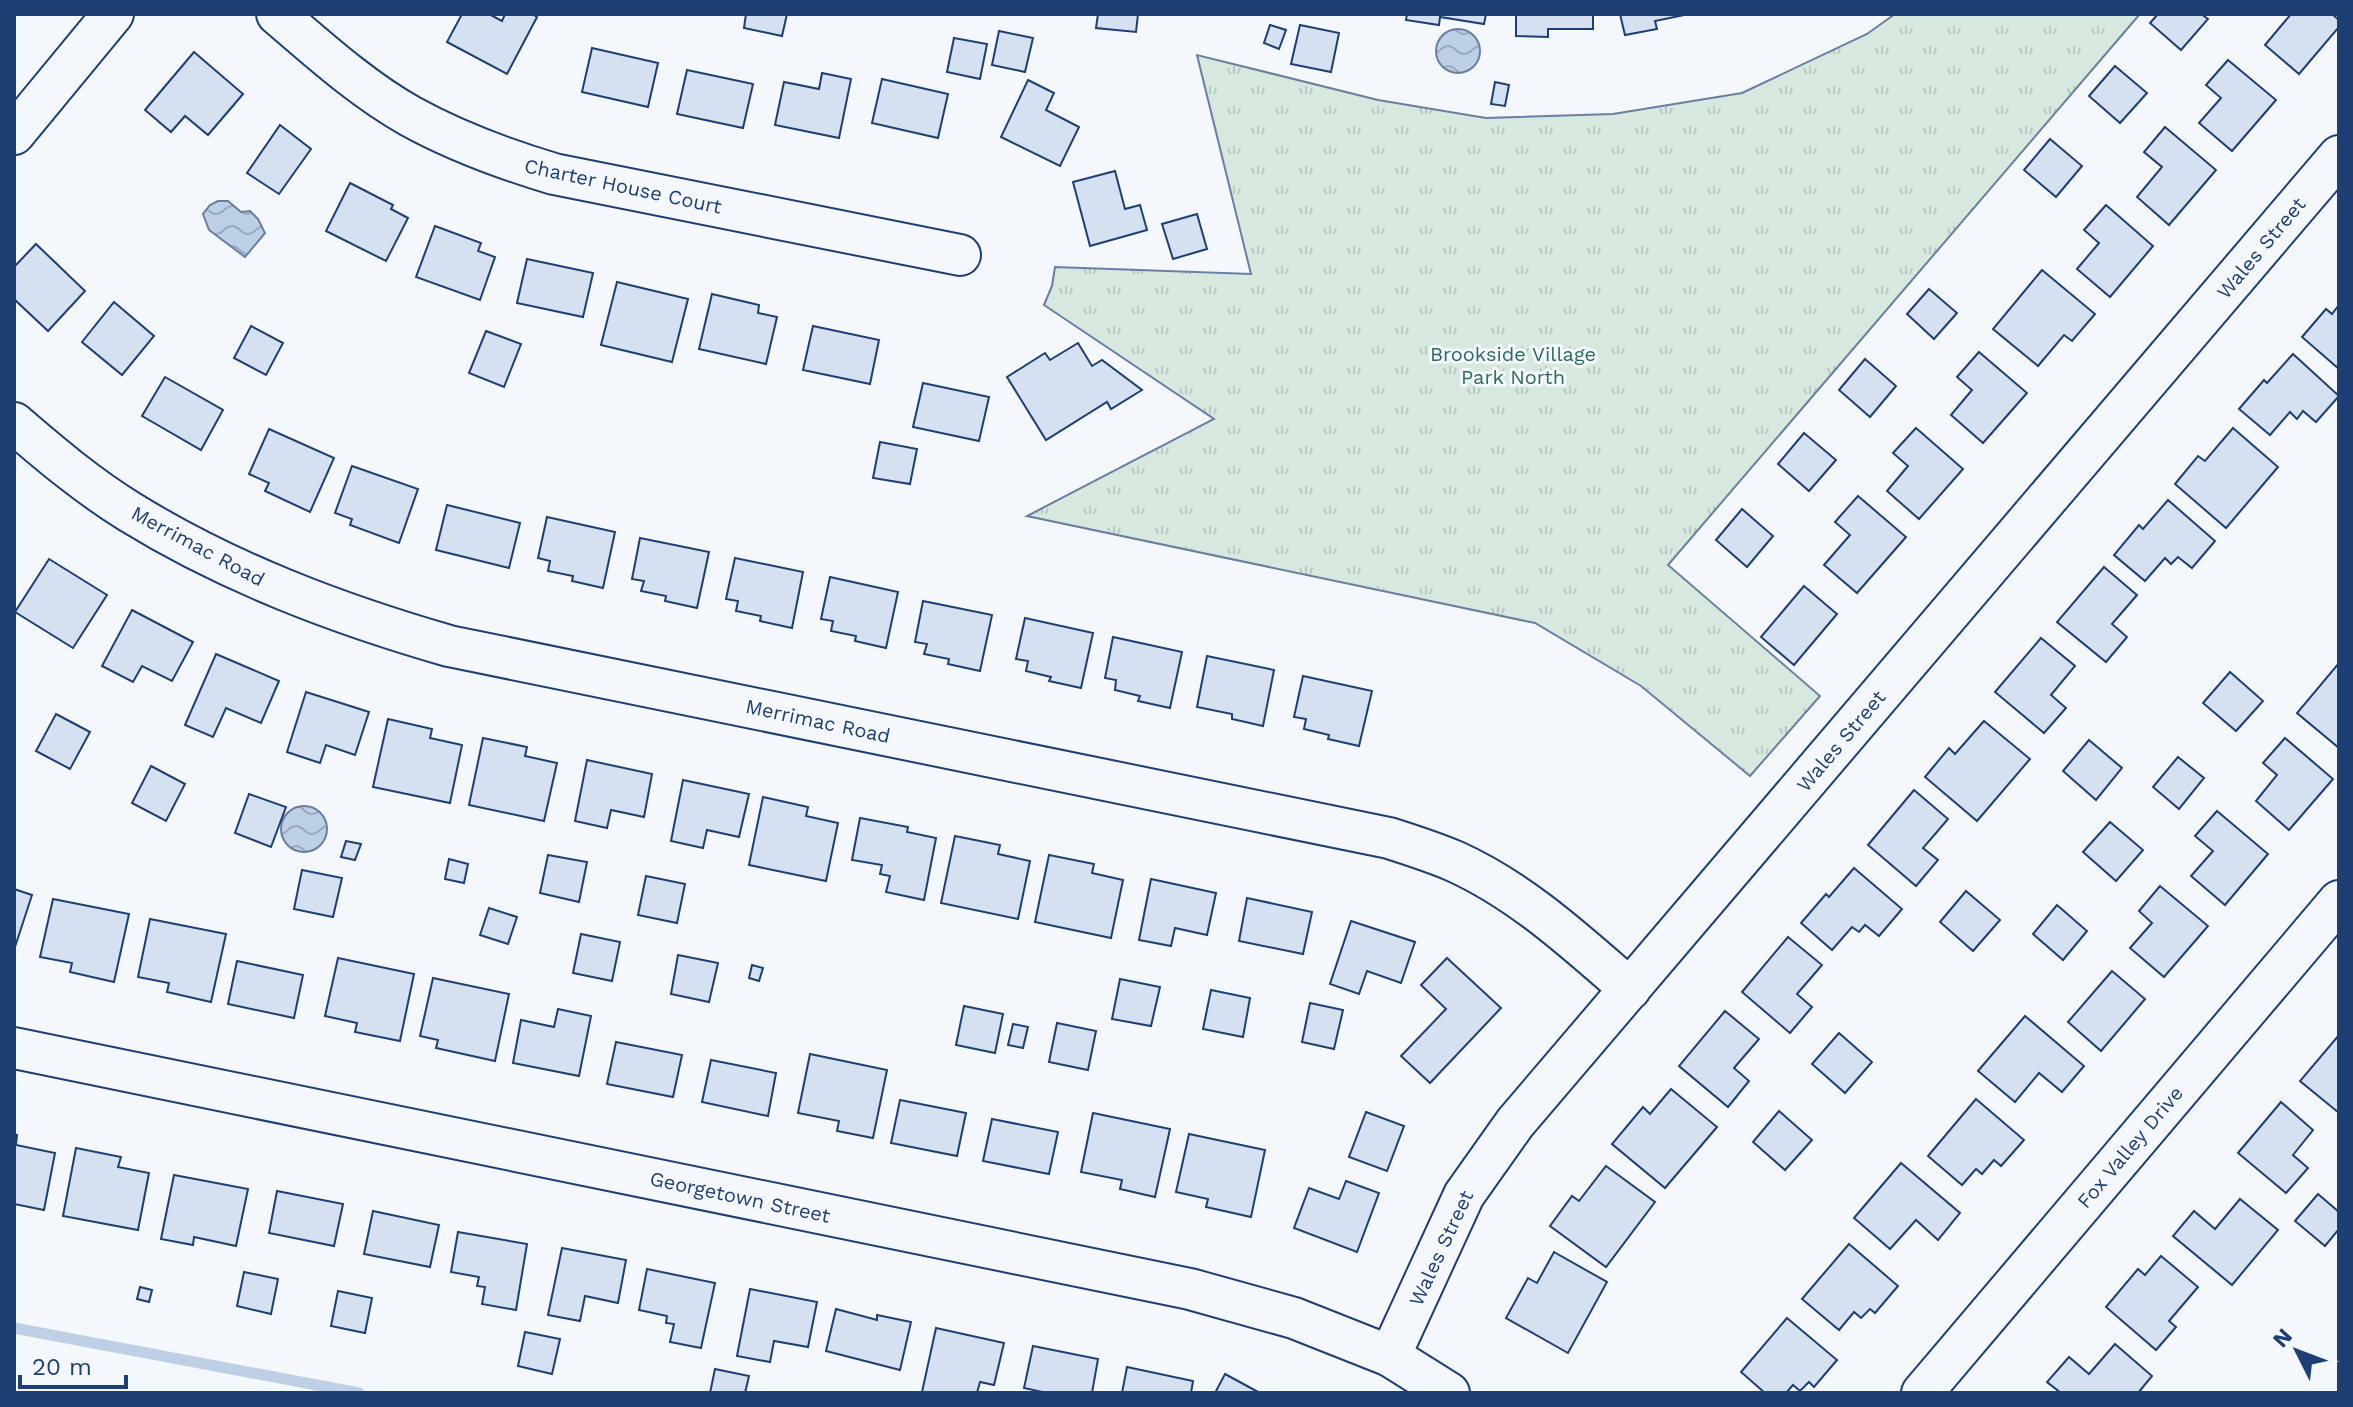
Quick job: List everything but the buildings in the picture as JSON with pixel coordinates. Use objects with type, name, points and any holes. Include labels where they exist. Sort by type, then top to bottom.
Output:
[{"type":"street","points":[[14,134],[113,14]]},
{"type":"street","name":"Charter House Court","points":[[277,14],[356,79],[409,116],[508,160],[554,174],[960,255]]},
{"type":"street","name":"Wales Street","points":[[1390,1356],[1464,1195],[1515,1123],[2339,156]]},
{"type":"street","name":"Merrimac Road","points":[[14,423],[85,481],[186,544],[280,589],[376,625],[449,646],[1389,838],[1456,862],[1520,898],[1630,989]]},
{"type":"street","name":"Fox Valley Drive","points":[[1922,1393],[2339,901]]},
{"type":"street","name":"Georgetown Street","points":[[14,1048],[1190,1289],[1294,1318],[1390,1356],[1449,1393]]},
{"type":"green space","name":"Brookside Village Park North","points":[[1895,14],[2140,14],[1668,565],[1820,696],[1750,776],[1641,686],[1535,623],[1027,516],[1214,419],[1044,305],[1052,286],[1055,267],[1251,274],[1197,55],[1378,100],[1486,118],[1613,114],[1742,93],[1867,34]]},
{"type":"water","points":[[1458,29],[1473,36],[1480,51],[1473,66],[1458,73],[1443,66],[1436,51],[1443,36]]},
{"type":"water","points":[[218,201],[228,201],[241,212],[250,211],[265,233],[245,257],[209,230],[203,214]]},
{"type":"water","points":[[304,806],[320,813],[327,829],[320,845],[304,852],[288,845],[281,829],[288,813]]},
{"type":"waterway","points":[[14,1328],[359,1393]]}]
